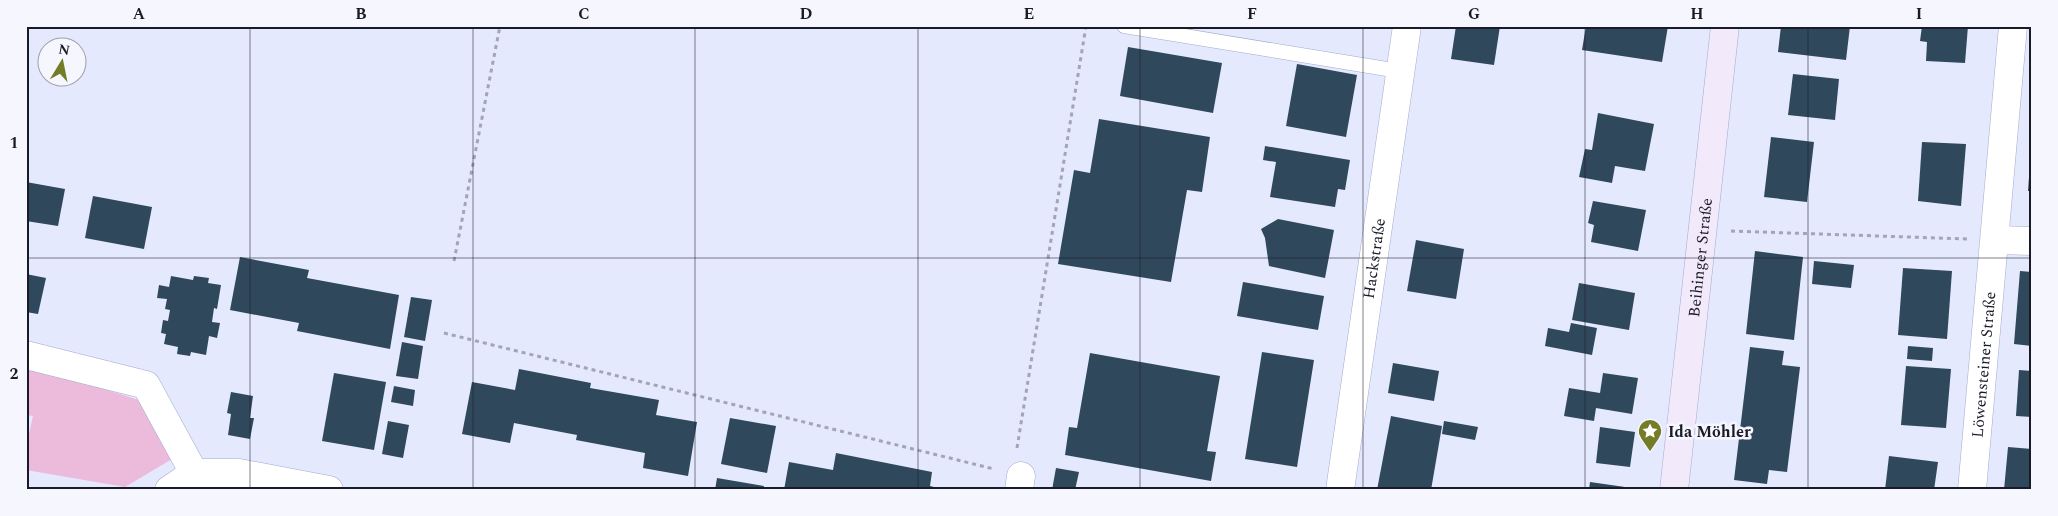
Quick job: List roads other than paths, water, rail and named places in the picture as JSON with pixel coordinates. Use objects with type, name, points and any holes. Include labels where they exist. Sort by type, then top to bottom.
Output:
[{"type":"main road","name":"Beihinger Straße","points":[[1674,490],[1725,26]]},
{"type":"street","name":"Hackstraße","points":[[1340,490],[1407,26]]},
{"type":"street","name":"Löwensteiner Straße","points":[[1972,490],[2013,26]]},
{"type":"street","points":[[1995,240],[2032,242]]},
{"type":"street","points":[[26,355],[146,385],[194,473]]},
{"type":"street","points":[[169,490],[194,473],[239,473],[329,490]]},
{"type":"lane","points":[[1124,26],[1400,71]]},
{"type":"place","name":"Ida Möhler","points":[[1650,452]]}]
